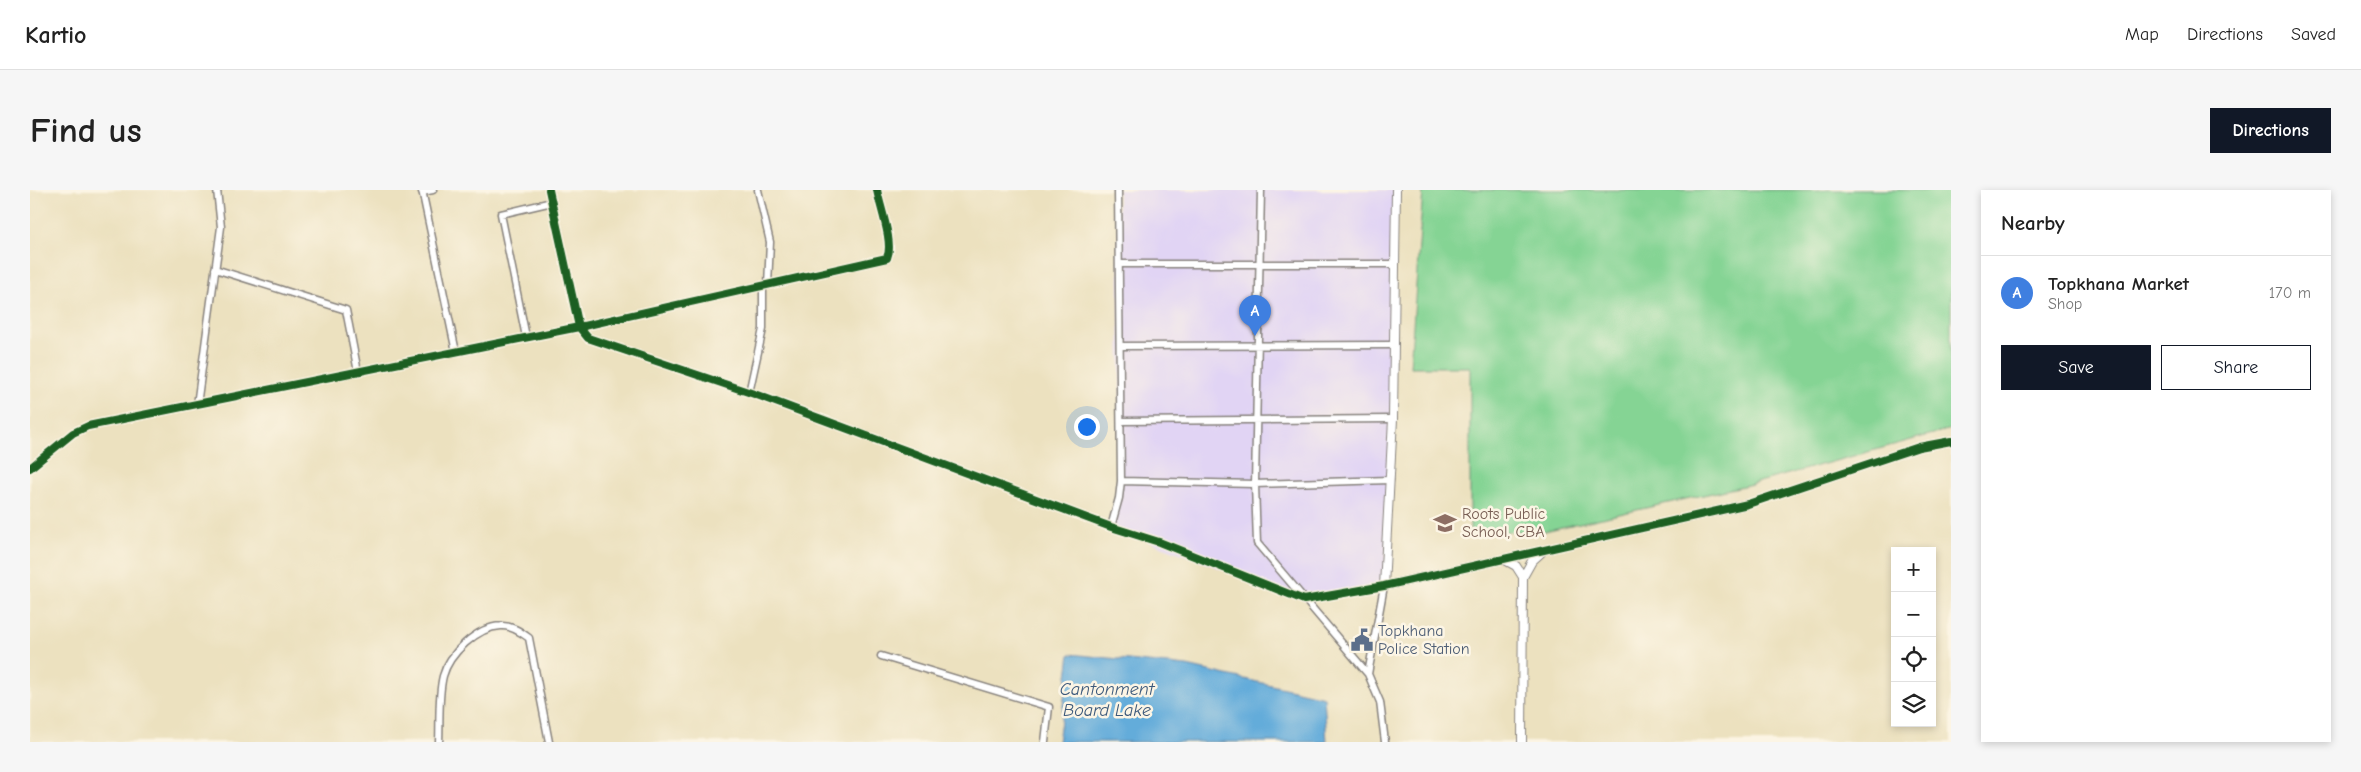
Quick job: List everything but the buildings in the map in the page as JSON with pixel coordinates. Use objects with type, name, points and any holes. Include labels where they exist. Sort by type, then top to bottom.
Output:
[{"type":"street","points":[[197,405],[221,227],[216,190]]},
{"type":"street","points":[[433,190],[422,191],[456,352]]},
{"type":"street","points":[[549,190],[579,327],[588,338],[749,393],[1111,528],[1159,542],[1304,600],[1384,586],[1748,504],[1919,447],[1951,441]]},
{"type":"street","points":[[749,393],[763,329],[770,242],[758,190]]},
{"type":"street","points":[[30,468],[73,433],[88,426],[579,327],[886,258],[889,253],[888,241],[877,190]]},
{"type":"street","points":[[1111,528],[1119,498],[1121,481],[1118,190]]},
{"type":"street","points":[[1260,190],[1255,484],[1257,543],[1368,674],[1380,702],[1385,742]]},
{"type":"street","points":[[1368,674],[1384,586],[1394,419],[1396,190]]},
{"type":"street","points":[[526,337],[501,214],[552,202]]},
{"type":"street","points":[[1119,264],[1395,264]]},
{"type":"street","points":[[215,270],[346,310],[358,372]]},
{"type":"street","points":[[1120,346],[1394,345]]},
{"type":"street","points":[[1121,421],[1394,419]]},
{"type":"street","points":[[1121,481],[1255,484],[1390,480]]},
{"type":"street","points":[[1522,742],[1524,577],[1532,562],[1546,549]]},
{"type":"street","points":[[1502,559],[1516,566],[1524,577]]},
{"type":"street","points":[[439,742],[443,678],[447,665],[457,652],[486,628],[503,625],[519,630],[529,638],[549,742]]},
{"type":"street","points":[[881,656],[1049,707],[1045,742]]},
{"type":"shaded area","points":[[1118,190],[1395,190],[1390,480],[1384,586],[1304,600],[1111,527],[1121,481]]},
{"type":"green space","points":[[1423,190],[1951,190],[1951,429],[1752,484],[1540,532],[1470,531],[1470,367],[1410,367]]},
{"type":"water","name":"Cantonment Board Lake","points":[[1070,654],[1187,666],[1324,697],[1327,742],[1058,742]]},
{"type":"cycle path","points":[[549,190],[579,327],[588,338],[757,395],[1111,527],[1159,542],[1304,600],[1384,586],[1748,504],[1919,447],[1951,441]]},
{"type":"cycle path","points":[[30,468],[73,433],[88,426],[579,327],[887,258],[889,251],[888,234],[877,190]]},
{"type":"place","name":"Topkhana Market","points":[[1255,336]]},
{"type":"place","name":"Roots Public School, CBA","points":[[1445,523]]},
{"type":"place","name":"Topkhana Police Station","points":[[1362,640]]}]
